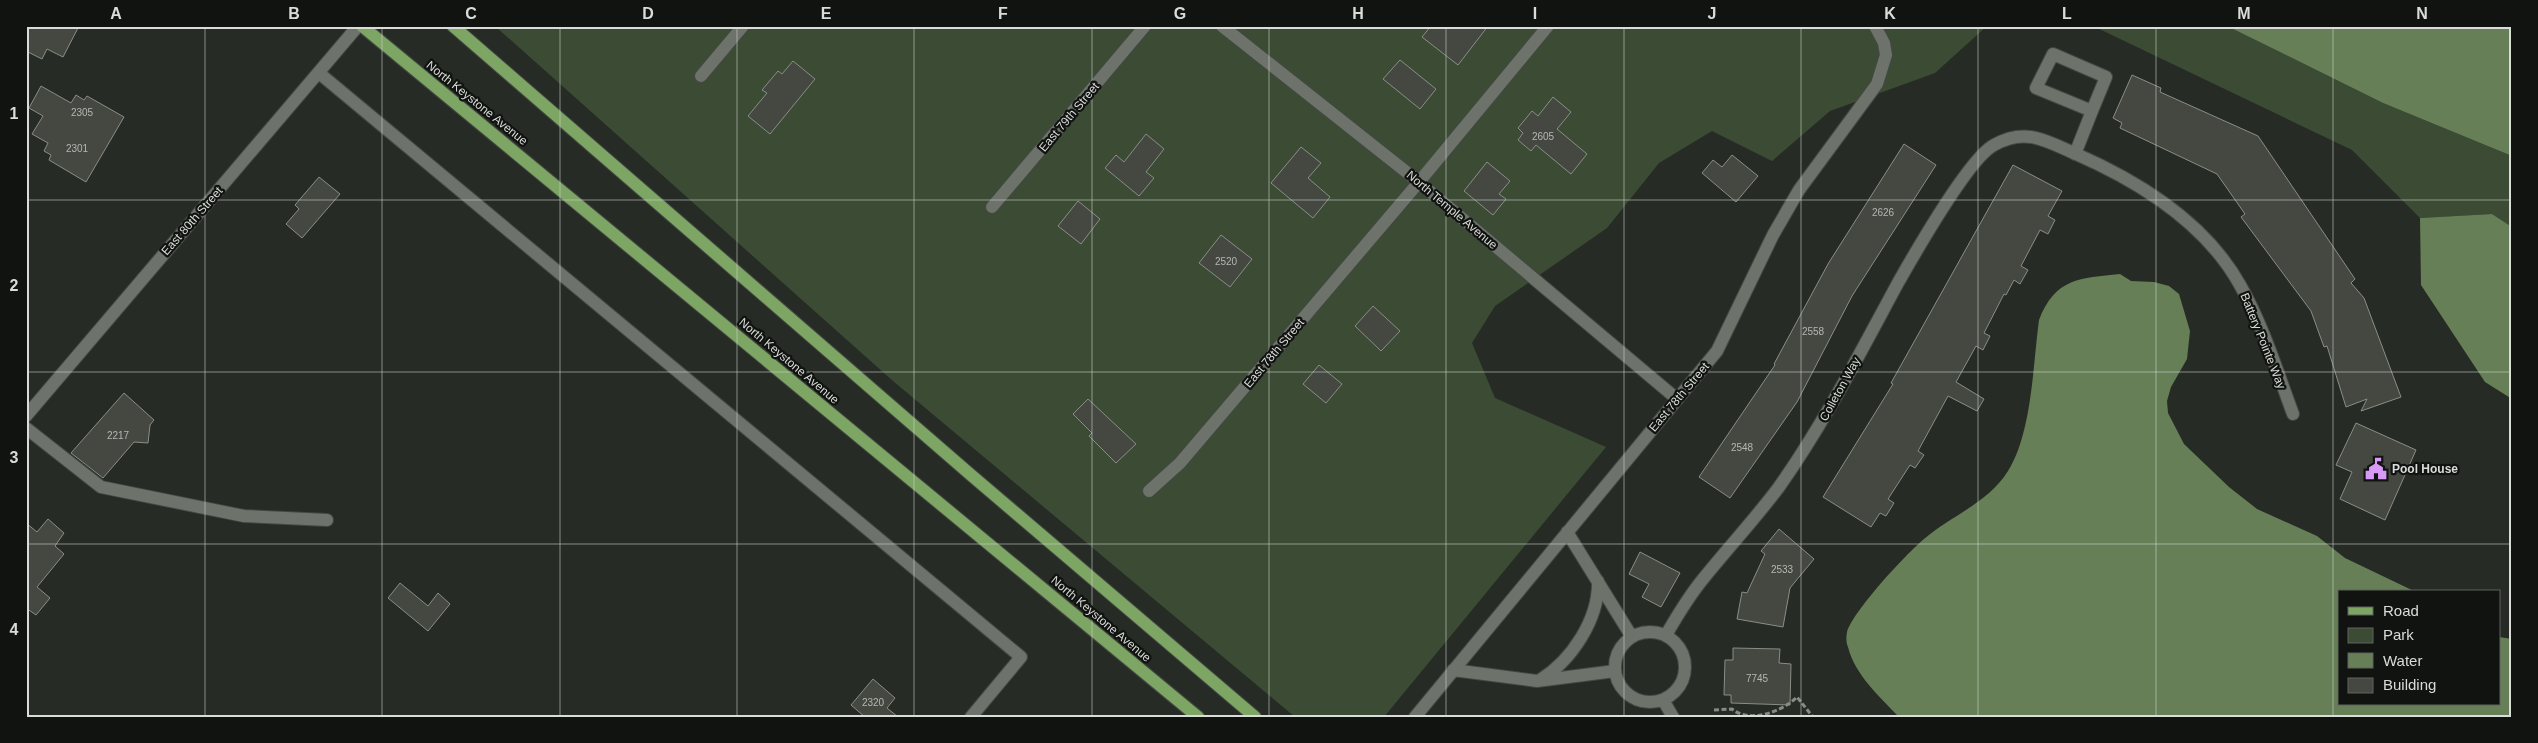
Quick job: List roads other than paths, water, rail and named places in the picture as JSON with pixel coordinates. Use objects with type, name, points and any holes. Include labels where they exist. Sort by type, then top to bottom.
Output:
[{"type":"main road","name":"North Keystone Avenue","points":[[362,26],[1198,717]]},
{"type":"main road","name":"North Keystone Avenue","points":[[453,26],[971,475],[1255,717]]},
{"type":"street","name":"East 80th Street","points":[[26,416],[358,26]]},
{"type":"street","points":[[702,76],[743,26]]},
{"type":"street","name":"East 79th Street","points":[[992,207],[1145,26]]},
{"type":"street","name":"North Temple Avenue","points":[[1222,26],[1419,182],[1676,400]]},
{"type":"street","name":"East 78th Street","points":[[1149,491],[1180,463],[1419,182],[1548,26]]},
{"type":"street","name":"East 78th Street","points":[[1415,717],[1718,351],[1773,235],[1799,190],[1877,84],[1886,55],[1884,43],[1875,26]]},
{"type":"street","points":[[2075,154],[2106,77],[2053,54],[2036,88],[2092,111]]},
{"type":"street","points":[[319,73],[1021,657],[971,717]]},
{"type":"street","name":"Battery Pointe Way","points":[[2005,139],[2024,135],[2031,136],[2075,154],[2123,176],[2184,217],[2219,254],[2239,283],[2253,311],[2293,414]]},
{"type":"street","name":"Colleton Way","points":[[1666,636],[1702,580],[1758,513],[1798,459],[1833,402],[1917,249],[1966,176],[1981,155],[1990,147],[2005,139]]},
{"type":"street","points":[[26,428],[101,487],[244,516],[327,520]]},
{"type":"street","points":[[1567,532],[1632,637]]},
{"type":"street","points":[[1540,680],[1566,658],[1582,634],[1599,594],[1598,580]]},
{"type":"street","points":[[1651,631],[1666,636],[1672,639],[1681,650],[1685,671],[1679,687],[1663,700],[1643,702],[1629,695],[1621,688],[1615,671],[1620,648],[1632,637],[1651,631]]},
{"type":"street","points":[[1453,670],[1540,680],[1615,671]]},
{"type":"street","points":[[1663,700],[1673,717]]},
{"type":"water","points":[[2227,26],[2512,26],[2512,156],[2383,103]]},
{"type":"water","points":[[2492,214],[2512,227],[2512,399],[2485,382],[2421,285],[2420,218]]},
{"type":"water","points":[[2120,274],[2131,281],[2154,282],[2169,286],[2179,294],[2190,331],[2187,359],[2171,387],[2167,401],[2168,413],[2184,444],[2229,487],[2257,509],[2317,536],[2345,558],[2412,590],[2338,590],[2338,706],[2500,706],[2500,637],[2512,639],[2512,717],[1899,717],[1876,693],[1862,676],[1851,657],[1846,638],[1852,622],[1859,610],[1881,583],[1924,539],[1990,492],[2008,471],[2016,455],[2027,418],[2039,320],[2045,306],[2061,288],[2081,279]]},
{"type":"place","name":"Pool House","points":[[2376,469]]}]
